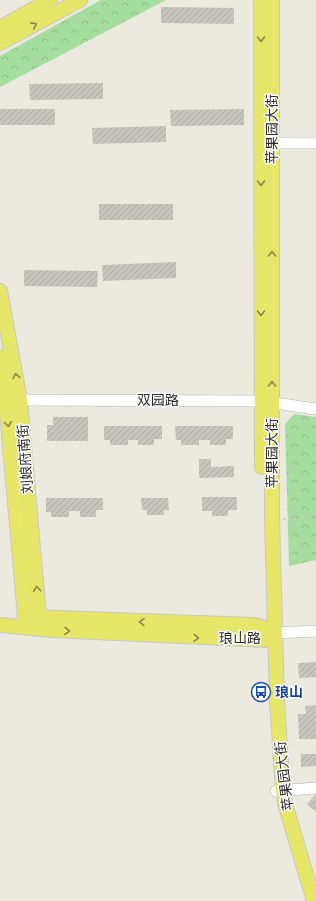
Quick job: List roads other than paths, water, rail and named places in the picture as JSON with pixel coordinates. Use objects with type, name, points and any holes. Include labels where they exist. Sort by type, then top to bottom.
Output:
[{"type":"main road","points":[[0,28],[50,0]]},
{"type":"main road","points":[[0,43],[80,0]]},
{"type":"main road","name":"苹果园大街","points":[[261,0],[268,634],[279,791],[287,842],[306,901]]},
{"type":"main road","name":"苹果园大街","points":[[268,634],[272,519],[266,402],[272,144],[272,0]]},
{"type":"main road","name":"刘娘府南街","points":[[0,291],[9,401],[33,622]]},
{"type":"main road","name":"刘娘府南街","points":[[0,357],[9,401]]},
{"type":"main road","name":"琅山路","points":[[0,616],[33,622]]},
{"type":"main road","name":"琅山路","points":[[0,625],[33,622],[254,625],[268,634]]},
{"type":"main road","name":"苹果园大街","points":[[279,791],[314,901]]},
{"type":"street","points":[[272,144],[316,143]]},
{"type":"street","name":"双园路","points":[[9,401],[266,402],[316,409]]},
{"type":"street","points":[[268,634],[316,631]]},
{"type":"street","points":[[279,791],[316,788]]},
{"type":"place","name":"琅山","points":[[261,692]]}]
